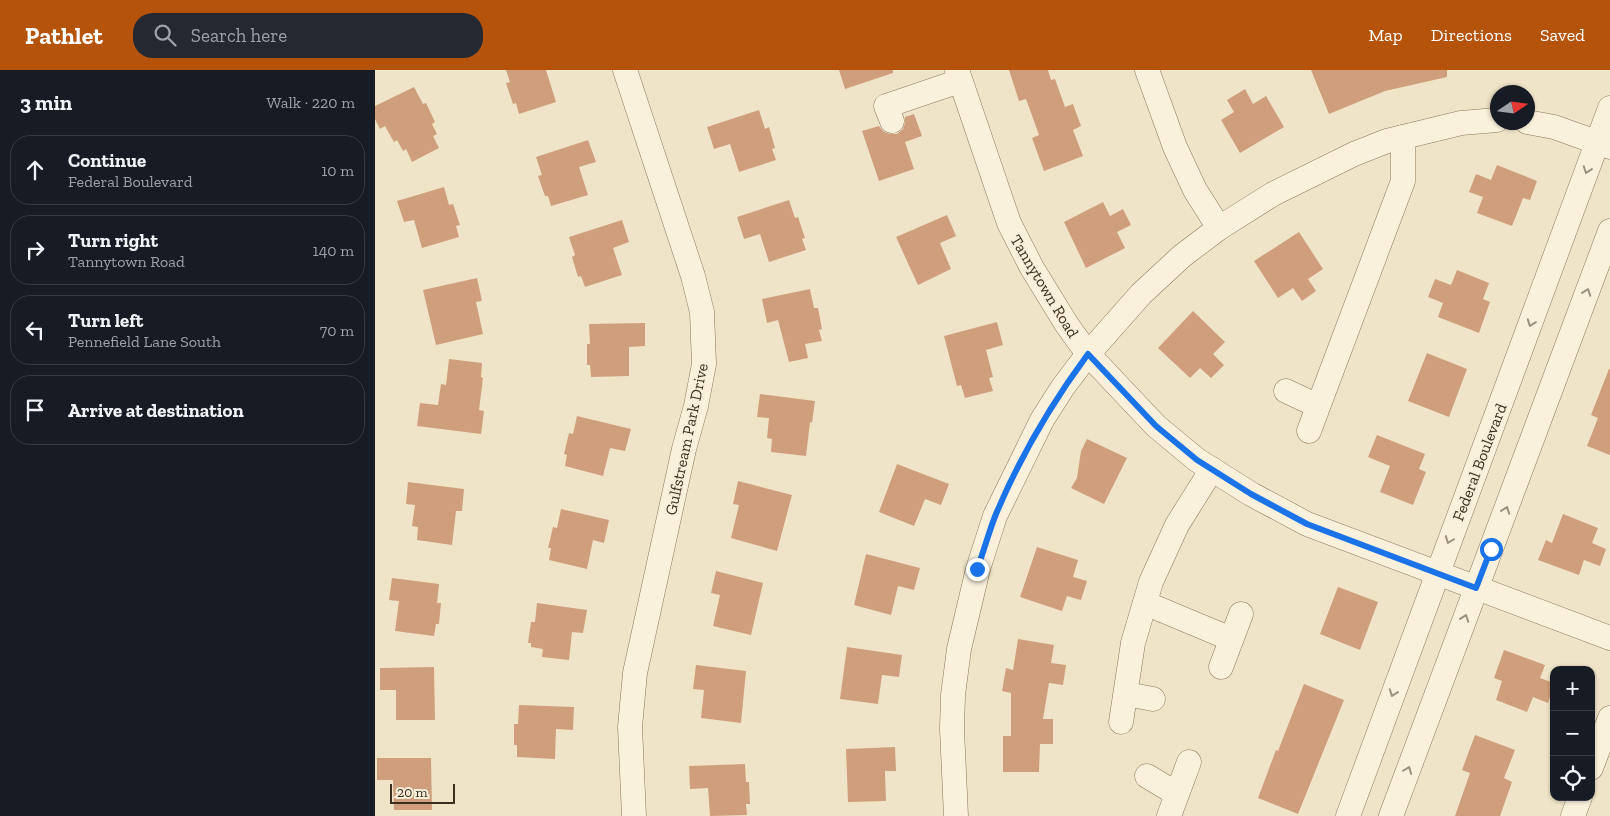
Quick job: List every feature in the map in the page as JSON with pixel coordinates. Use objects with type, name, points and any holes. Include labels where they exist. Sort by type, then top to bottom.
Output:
[{"type":"street","name":"Gulfstream Park Drive","points":[[625,70],[693,276],[702,312],[704,364],[635,672],[630,727],[634,816]]},
{"type":"street","points":[[1147,70],[1175,147],[1195,190],[1219,228]]},
{"type":"street","points":[[892,121],[886,106],[958,75]]},
{"type":"street","name":"Tannytown Road","points":[[958,75],[1009,223],[1032,268],[1067,325],[1088,354],[1156,426],[1197,460],[1251,494],[1307,524],[1610,638]]},
{"type":"street","name":"Federal Boulevard","points":[[1348,816],[1437,574],[1603,145],[1610,108]]},
{"type":"street","points":[[955,816],[952,729],[953,695],[959,649],[977,569],[995,516],[1042,420],[1063,387],[1088,354],[1141,294],[1182,256],[1219,228],[1273,194],[1354,154],[1387,141],[1461,123],[1490,121]]},
{"type":"street","points":[[1535,123],[1554,127],[1603,145]]},
{"type":"street","points":[[1309,431],[1403,181],[1403,137]]},
{"type":"street","points":[[1391,816],[1610,231]]},
{"type":"street","points":[[1286,391],[1318,406]]},
{"type":"street","points":[[1121,722],[1133,643],[1151,582],[1177,525],[1212,469]]},
{"type":"street","points":[[1145,603],[1231,639]]},
{"type":"street","points":[[1221,666],[1241,614]]},
{"type":"street","points":[[1125,694],[1153,699]]},
{"type":"street","points":[[1595,757],[1610,718]]},
{"type":"street","points":[[1169,816],[1189,762]]},
{"type":"street","points":[[1147,776],[1177,794]]},
{"type":"street","points":[[1573,816],[1579,801]]},
{"type":"building","points":[[506,70],[546,70],[556,102],[519,114],[516,103],[513,104],[506,83],[510,82]]},
{"type":"building","points":[[839,70],[893,70],[893,73],[845,89]]},
{"type":"building","points":[[1009,70],[1048,70],[1051,80],[1055,79],[1065,107],[1073,104],[1081,126],[1073,130],[1083,156],[1044,171],[1032,138],[1039,135],[1026,99],[1019,101]]},
{"type":"building","points":[[1311,70],[1447,70],[1447,77],[1385,91],[1329,114]]},
{"type":"building","points":[[414,87],[423,104],[426,103],[435,122],[432,124],[437,134],[433,136],[439,148],[412,162],[406,149],[403,151],[397,140],[394,142],[385,126],[380,129],[375,119],[375,106]]},
{"type":"building","points":[[1245,89],[1253,104],[1266,96],[1284,127],[1240,153],[1221,120],[1234,112],[1227,100]]},
{"type":"building","points":[[759,110],[765,129],[769,127],[775,148],[772,149],[776,160],[739,172],[730,144],[714,149],[707,127]]},
{"type":"building","points":[[914,114],[922,136],[905,142],[914,169],[879,181],[862,131],[879,126],[884,132],[897,134],[903,129],[905,117]]},
{"type":"building","points":[[588,140],[596,162],[579,167],[588,195],[551,206],[548,196],[545,196],[538,176],[542,175],[536,157]]},
{"type":"building","points":[[1497,165],[1537,181],[1530,200],[1523,198],[1512,226],[1477,213],[1483,197],[1469,192],[1476,174],[1491,180]]},
{"type":"building","points":[[444,187],[449,205],[453,204],[460,225],[456,226],[459,237],[422,248],[414,220],[404,222],[397,201]]},
{"type":"building","points":[[789,200],[795,218],[798,217],[805,238],[802,239],[806,250],[769,262],[760,234],[744,239],[737,217]]},
{"type":"building","points":[[1103,202],[1110,216],[1123,209],[1131,225],[1117,232],[1125,248],[1086,268],[1064,222]]},
{"type":"building","points":[[947,215],[956,236],[940,243],[951,269],[918,285],[896,237]]},
{"type":"building","points":[[622,220],[629,242],[613,248],[622,275],[585,287],[581,276],[578,277],[572,257],[575,255],[569,237]]},
{"type":"building","points":[[1299,232],[1323,269],[1308,279],[1316,291],[1302,301],[1293,288],[1278,298],[1254,261]]},
{"type":"building","points":[[1457,270],[1489,283],[1483,299],[1490,302],[1479,333],[1438,317],[1443,303],[1428,297],[1435,279],[1451,285]]},
{"type":"building","points":[[477,278],[482,301],[476,302],[483,334],[436,345],[423,290]]},
{"type":"building","points":[[810,289],[814,308],[818,308],[822,329],[819,330],[822,341],[805,344],[808,358],[789,362],[778,320],[767,323],[762,299]]},
{"type":"building","points":[[1193,311],[1225,342],[1213,354],[1224,365],[1211,378],[1200,368],[1190,378],[1158,348]]},
{"type":"building","points":[[997,322],[1003,345],[986,350],[993,377],[989,378],[993,391],[965,398],[961,385],[957,386],[944,336]]},
{"type":"building","points":[[645,323],[645,346],[629,347],[629,376],[591,377],[590,365],[587,365],[587,344],[590,344],[589,324]]},
{"type":"building","points":[[1427,353],[1467,369],[1449,417],[1408,401]]},
{"type":"building","points":[[449,359],[482,363],[481,377],[483,378],[479,410],[484,411],[481,434],[417,426],[420,403],[438,405],[441,384],[446,385]]},
{"type":"building","points":[[1609,369],[1610,455],[1587,446],[1598,418],[1591,415]]},
{"type":"building","points":[[760,394],[815,401],[812,423],[810,422],[806,456],[771,452],[772,439],[767,438],[769,418],[757,417]]},
{"type":"building","points":[[577,416],[631,429],[625,451],[610,448],[603,476],[565,466],[567,455],[564,454],[569,433],[573,434]]},
{"type":"building","points":[[1377,435],[1425,454],[1419,469],[1426,472],[1413,505],[1380,492],[1390,466],[1368,457]]},
{"type":"building","points":[[1087,439],[1127,458],[1104,504],[1071,488],[1077,478],[1081,451]]},
{"type":"building","points":[[897,464],[949,484],[941,505],[925,499],[914,526],[879,512]]},
{"type":"building","points":[[738,481],[792,495],[777,551],[731,538],[739,505],[733,504]]},
{"type":"building","points":[[408,482],[464,489],[462,511],[456,511],[452,545],[417,540],[418,527],[412,526],[415,505],[406,504]]},
{"type":"building","points":[[561,509],[609,520],[604,543],[593,540],[587,569],[549,560],[551,548],[548,548],[553,527],[557,528]]},
{"type":"building","points":[[1563,514],[1598,528],[1592,543],[1606,549],[1600,566],[1584,560],[1579,575],[1538,560],[1546,540],[1552,543]]},
{"type":"building","points":[[1037,547],[1078,560],[1073,577],[1087,581],[1081,600],[1067,596],[1062,611],[1020,597]]},
{"type":"building","points":[[866,554],[920,568],[914,590],[898,586],[891,615],[854,605]]},
{"type":"building","points":[[716,571],[763,583],[751,635],[713,626],[720,595],[711,593]]},
{"type":"building","points":[[392,578],[439,584],[437,603],[441,603],[439,624],[436,624],[434,636],[395,631],[399,601],[389,600]]},
{"type":"building","points":[[1338,587],[1378,602],[1360,650],[1320,634]]},
{"type":"building","points":[[537,603],[587,610],[583,633],[572,632],[569,660],[542,657],[543,649],[531,647],[531,643],[528,643],[531,622],[535,622]]},
{"type":"building","points":[[1018,639],[1054,645],[1051,663],[1066,665],[1063,685],[1049,683],[1043,719],[1053,719],[1053,744],[1040,744],[1039,772],[1003,772],[1003,736],[1011,736],[1011,693],[1002,691],[1006,668],[1013,670]]},
{"type":"building","points":[[847,647],[902,655],[899,677],[882,675],[878,704],[840,699]]},
{"type":"building","points":[[1504,650],[1545,665],[1540,678],[1550,682],[1548,703],[1533,697],[1527,712],[1496,700],[1502,681],[1494,678]]},
{"type":"building","points":[[696,665],[746,671],[741,723],[701,718],[704,690],[693,689]]},
{"type":"building","points":[[434,667],[435,720],[396,720],[396,690],[380,690],[380,668]]},
{"type":"building","points":[[1304,684],[1344,700],[1298,814],[1258,798]]},
{"type":"building","points":[[519,705],[574,707],[573,730],[556,729],[555,759],[517,757],[517,745],[514,745],[514,724],[518,724]]},
{"type":"building","points":[[1475,735],[1515,750],[1504,778],[1512,782],[1500,816],[1455,816],[1470,773],[1462,770]]},
{"type":"building","points":[[895,747],[896,771],[885,771],[886,801],[848,802],[846,749]]},
{"type":"building","points":[[377,758],[431,758],[432,810],[394,810],[393,780],[377,780]]},
{"type":"building","points":[[745,764],[746,782],[749,782],[750,804],[746,804],[747,815],[710,816],[708,788],[690,789],[689,766]]},
{"type":"route","points":[[977,569],[995,516],[1042,420],[1063,387],[1088,354],[1156,426],[1197,460],[1251,494],[1307,524],[1476,588],[1491,549]]}]
